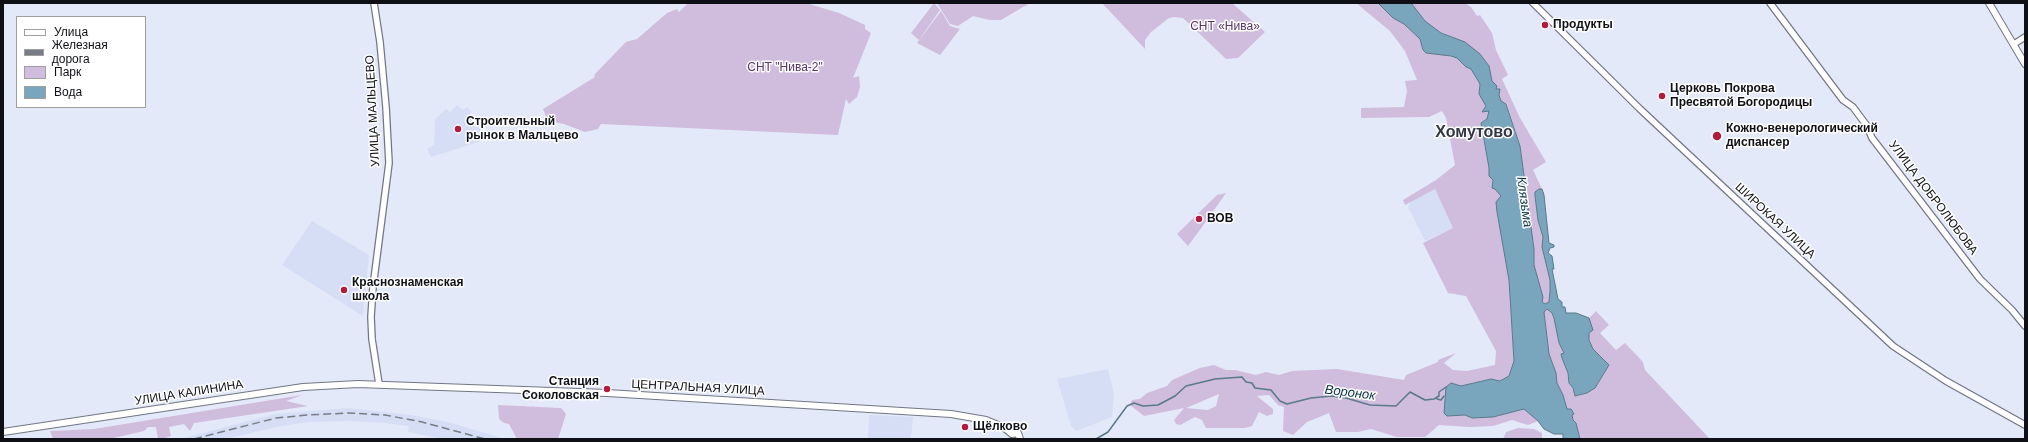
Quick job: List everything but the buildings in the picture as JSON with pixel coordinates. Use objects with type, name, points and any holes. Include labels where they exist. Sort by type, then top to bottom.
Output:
[{"type":"main road","points":[[1989,3],[2025,64]]},
{"type":"main road","name":"УЛИЦА КАЛИНИНА","points":[[3,432],[303,387],[379,384]]},
{"type":"main road","name":"ЦЕНТРАЛЬНАЯ УЛИЦА","points":[[379,384],[612,394],[962,415],[986,420],[1003,427],[1011,437],[1017,433],[1022,439]]},
{"type":"street","name":"УЛИЦА МАЛЬЦЕВО","points":[[374,3],[380,42],[389,163],[373,287],[371,317],[373,346],[379,384]]},
{"type":"street","name":"ШИРОКАЯ УЛИЦА","points":[[1533,3],[1640,109],[1893,346],[1946,381],[2025,425]]},
{"type":"street","name":"УЛИЦА ДОБРОЛЮБОВА","points":[[1770,3],[1843,100],[1853,107],[1867,126],[1872,138],[1980,279],[2012,310],[2025,326]]},
{"type":"street","points":[[2014,44],[2025,37]]},
{"type":"shaded area","name":"Строительный рынок в Мальцево","points":[[457,105],[463,110],[467,107],[472,112],[468,117],[491,138],[431,157],[427,149],[434,145],[435,119],[446,109],[450,112]]},
{"type":"shaded area","points":[[1435,189],[1453,228],[1425,241],[1408,207],[1412,199]]},
{"type":"shaded area","name":"Краснознаменская школа","points":[[312,221],[369,255],[363,316],[282,265]]},
{"type":"shaded area","points":[[1108,369],[1114,394],[1112,417],[1076,431],[1071,426],[1057,379]]},
{"type":"shaded area","points":[[348,408],[411,415],[448,422],[505,439],[442,439],[408,432],[409,426],[349,421],[308,422],[277,427],[225,439],[180,439],[275,414]]},
{"type":"shaded area","points":[[869,415],[913,417],[911,439],[868,439]]},
{"type":"green space","name":"СНТ \"Нива-2\"","points":[[688,3],[806,3],[839,13],[865,25],[865,29],[871,33],[853,78],[859,76],[860,87],[857,97],[849,104],[846,99],[838,135],[601,124],[598,129],[585,132],[564,124],[548,121],[543,109],[595,77],[594,75],[626,42],[637,39],[667,13],[677,9],[679,12]]},
{"type":"green space","points":[[934,3],[940,10],[919,40],[911,33]]},
{"type":"green space","points":[[937,3],[1030,3],[1001,20],[990,20],[973,16],[958,26],[950,24]]},
{"type":"green space","name":"СНТ «Нива»","points":[[1102,3],[1232,3],[1265,32],[1238,58],[1226,59],[1183,18],[1174,17],[1169,18],[1151,32],[1145,40],[1145,49]]},
{"type":"green space","points":[[1356,3],[1378,3],[1393,18],[1404,24],[1420,39],[1423,50],[1457,58],[1466,67],[1471,69],[1480,84],[1479,94],[1490,111],[1483,138],[1489,168],[1489,176],[1493,180],[1492,184],[1501,196],[1497,212],[1509,280],[1514,361],[1509,376],[1500,381],[1491,379],[1461,386],[1447,416],[1466,415],[1472,418],[1493,417],[1525,409],[1538,421],[1528,425],[1512,420],[1493,426],[1469,427],[1439,425],[1425,437],[1397,437],[1371,429],[1358,432],[1336,432],[1329,413],[1307,422],[1293,435],[1283,431],[1284,407],[1278,405],[1269,395],[1257,396],[1273,409],[1273,414],[1267,416],[1259,412],[1252,426],[1245,428],[1206,428],[1202,420],[1195,417],[1180,425],[1176,424],[1174,420],[1184,408],[1144,416],[1130,405],[1132,400],[1140,399],[1147,393],[1167,386],[1172,380],[1200,368],[1214,365],[1226,370],[1235,370],[1256,375],[1266,372],[1279,375],[1292,371],[1337,369],[1404,380],[1406,375],[1456,353],[1444,363],[1453,370],[1467,371],[1495,365],[1496,351],[1466,296],[1448,293],[1423,243],[1453,228],[1435,189],[1405,205],[1403,200],[1436,180],[1455,165],[1446,118],[1442,111],[1429,117],[1361,118],[1361,108],[1404,107],[1407,91],[1405,81],[1417,80],[1405,51],[1390,31]],"holes":[[[1219,394],[1216,406],[1208,410],[1186,408]]]},
{"type":"green space","points":[[1411,3],[1465,3],[1471,7],[1477,16],[1480,15],[1492,33],[1496,50],[1508,75],[1502,79],[1520,118],[1546,162],[1533,170],[1542,189],[1535,192],[1535,196],[1538,220],[1543,237],[1543,253],[1550,280],[1549,302],[1545,304],[1542,303],[1543,297],[1534,265],[1534,249],[1520,146],[1507,104],[1501,101],[1496,89],[1497,86],[1492,81],[1489,66],[1480,54],[1457,39],[1441,33],[1425,21]]},
{"type":"green space","points":[[941,11],[950,26],[960,29],[940,55],[917,43]]},
{"type":"green space","points":[[1226,193],[1188,246],[1177,234],[1217,195]]},
{"type":"green space","points":[[1546,309],[1552,313],[1554,318],[1559,343],[1564,353],[1561,354],[1568,373],[1569,383],[1577,396],[1587,393],[1595,388],[1609,365],[1593,349],[1589,340],[1589,333],[1593,330],[1589,318],[1596,311],[1609,325],[1600,333],[1616,350],[1625,343],[1643,362],[1645,370],[1710,439],[1580,439],[1576,423],[1573,420],[1572,415],[1574,414],[1567,409],[1563,395],[1557,383],[1556,373],[1549,354],[1544,312]]},
{"type":"green space","points":[[302,395],[286,401],[308,406],[194,423],[190,431],[184,424],[169,427],[171,436],[162,439],[158,439],[156,427],[148,427],[144,431],[109,439],[53,439],[50,431],[94,429]]},
{"type":"green space","points":[[498,405],[561,408],[566,414],[558,439],[517,439],[509,424],[504,423],[499,419]]},
{"type":"green space","points":[[1518,428],[1534,429],[1542,433],[1542,439],[1503,439],[1506,432]]},
{"type":"water","name":"Клязьма","points":[[1378,3],[1411,3],[1425,21],[1441,33],[1465,42],[1480,54],[1489,66],[1492,81],[1497,86],[1496,89],[1500,89],[1499,95],[1501,101],[1506,104],[1520,146],[1534,249],[1534,265],[1543,297],[1542,302],[1545,304],[1549,302],[1550,280],[1542,247],[1543,237],[1538,220],[1535,196],[1535,192],[1539,189],[1542,189],[1544,195],[1549,243],[1554,245],[1554,247],[1550,248],[1548,253],[1552,256],[1554,269],[1552,269],[1558,299],[1562,302],[1562,307],[1565,307],[1566,313],[1576,313],[1589,318],[1593,330],[1589,333],[1589,340],[1593,349],[1609,365],[1595,388],[1587,393],[1575,396],[1573,388],[1569,383],[1568,373],[1562,358],[1561,354],[1564,353],[1559,343],[1554,318],[1552,313],[1547,309],[1544,312],[1549,354],[1556,373],[1557,383],[1563,395],[1567,409],[1571,409],[1574,414],[1572,415],[1573,420],[1576,423],[1580,439],[1563,439],[1563,434],[1554,434],[1544,429],[1538,421],[1524,409],[1493,417],[1472,418],[1465,415],[1447,416],[1444,413],[1446,387],[1451,383],[1461,386],[1491,379],[1500,381],[1509,376],[1514,361],[1509,280],[1496,202],[1501,196],[1495,189],[1492,188],[1493,180],[1489,176],[1481,123],[1487,119],[1489,111],[1482,112],[1486,106],[1479,94],[1480,84],[1471,69],[1466,67],[1457,58],[1426,53],[1423,50],[1420,39],[1404,24],[1393,18]]},
{"type":"waterway","name":"Воронок","points":[[1096,439],[1108,432],[1127,406],[1134,403],[1143,406],[1158,405],[1175,396],[1186,386],[1215,379],[1242,377],[1246,382],[1252,383],[1255,388],[1271,390],[1280,401],[1287,404],[1311,398],[1332,396],[1346,398],[1370,405],[1396,406],[1410,392],[1425,400],[1434,399],[1439,396],[1439,392],[1446,387]]},
{"type":"waterway","name":"Воронок","points":[[1437,399],[1441,400],[1444,396]]},
{"type":"railway","points":[[194,439],[276,418],[349,413],[385,415],[422,422],[485,439]]},
{"type":"place","name":"Продукты","points":[[1545,25]]},
{"type":"place","name":"Церковь Покрова Пресвятой Богородицы","points":[[1662,96]]},
{"type":"place","name":"Строительный рынок в Мальцево","points":[[458,129]]},
{"type":"place","name":"Кожно-венерологический диспансер","points":[[1717,136]]},
{"type":"place","name":"ВОВ","points":[[1199,219]]},
{"type":"place","name":"Краснознаменская школа","points":[[344,290]]},
{"type":"place","name":"Станция Соколовская","points":[[607,389]]},
{"type":"place","name":"Щёлково","points":[[965,427]]},
{"type":"district","name":"Хомутово","points":[[1474,133]]}]
